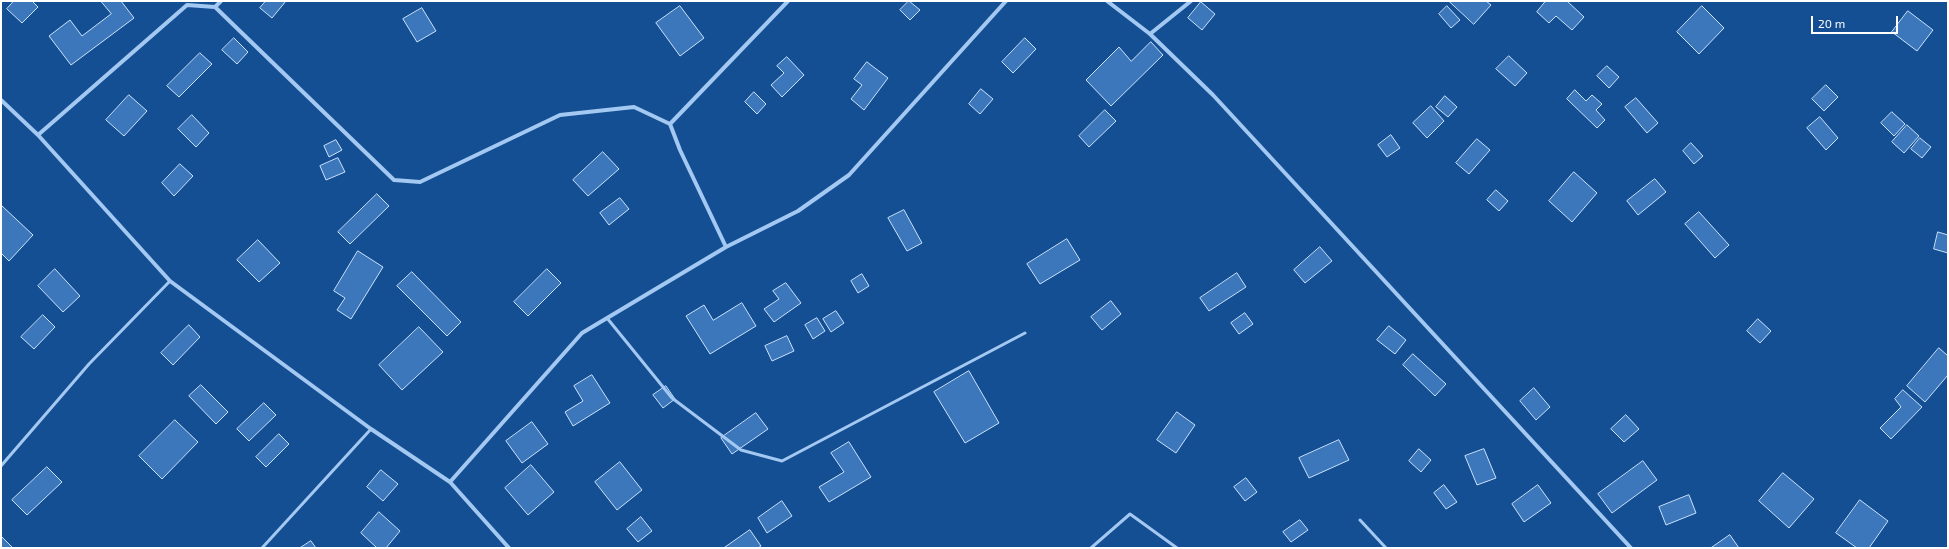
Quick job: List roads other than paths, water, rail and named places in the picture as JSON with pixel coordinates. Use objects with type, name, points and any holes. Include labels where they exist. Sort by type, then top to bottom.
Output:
[{"type":"street","points":[[215,7],[221,1]]},
{"type":"street","points":[[670,124],[788,1]]},
{"type":"street","points":[[450,482],[582,333],[726,247],[798,211],[849,175],[1006,1]]},
{"type":"street","points":[[1107,1],[1150,34],[1213,95],[1631,548]]},
{"type":"street","points":[[1150,34],[1191,1]]},
{"type":"street","points":[[38,135],[187,5],[215,7],[394,180],[420,182],[560,115],[634,107],[670,124],[680,150],[726,247]]},
{"type":"street","points":[[1,100],[38,135],[170,282],[371,429],[450,482],[509,548]]},
{"type":"lane","points":[[1,466],[90,364],[170,282]]},
{"type":"lane","points":[[607,318],[672,398],[741,450],[782,461],[1025,333]]},
{"type":"lane","points":[[262,548],[371,429]]},
{"type":"lane","points":[[1091,548],[1130,514],[1177,548]]},
{"type":"lane","points":[[1360,520],[1386,548]]}]
